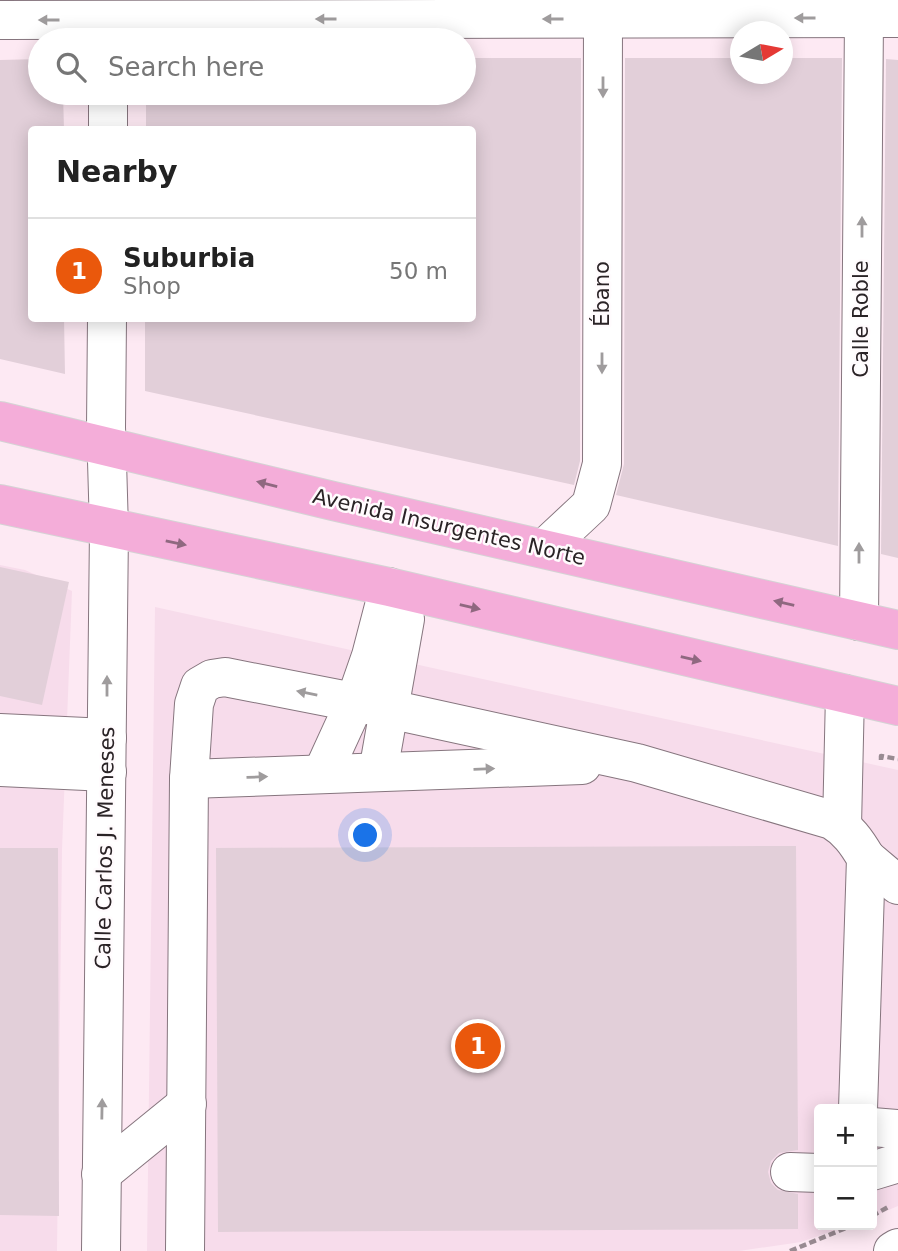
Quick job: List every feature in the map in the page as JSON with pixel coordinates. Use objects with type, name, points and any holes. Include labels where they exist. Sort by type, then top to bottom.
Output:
[{"type":"main road","name":"Avenida Insurgentes Norte","points":[[0,421],[333,501],[898,630]]},
{"type":"main road","points":[[0,504],[400,590],[898,706]]},
{"type":"street","points":[[0,20],[109,20],[413,10],[603,18],[881,18]]},
{"type":"street","name":"Ébano","points":[[545,548],[591,505],[602,464],[603,18]]},
{"type":"street","name":"Calle Roble","points":[[859,621],[881,18]]},
{"type":"street","points":[[108,105],[108,126]]},
{"type":"street","name":"Calle Carlos J. Meneses","points":[[101,1251],[109,529],[106,446],[107,322]]},
{"type":"street","points":[[378,772],[371,656],[400,590]]},
{"type":"street","points":[[185,1251],[189,779],[194,704],[200,686],[212,679],[225,677],[372,706],[637,763],[832,820],[855,839],[866,858],[898,885]]},
{"type":"street","points":[[842,826],[845,694]]},
{"type":"street","points":[[322,774],[372,706]]},
{"type":"street","points":[[0,733],[107,755]]},
{"type":"street","points":[[0,768],[107,755]]},
{"type":"street","points":[[189,779],[637,763]]},
{"type":"street","points":[[858,1104],[866,858]]},
{"type":"street","points":[[101,1174],[187,1104]]},
{"type":"street","points":[[877,1127],[898,1129]]},
{"type":"street","points":[[877,1169],[898,1163]]},
{"type":"street","points":[[893,1251],[898,1248]]},
{"type":"path","points":[[881,757],[898,759]]},
{"type":"path","points":[[790,1251],[841,1230]]},
{"type":"shaded area","points":[[0,565],[25,570],[72,591],[62,850],[57,1251],[0,1251]]},
{"type":"shaded area","points":[[155,607],[898,770],[898,1206],[877,1215],[877,1104],[814,1104],[814,1230],[836,1230],[801,1242],[739,1251],[147,1251]]},
{"type":"building","points":[[476,58],[581,58],[580,461],[574,485],[145,391],[145,322],[476,322],[476,126],[146,126],[146,105],[476,105]]},
{"type":"building","points":[[625,58],[730,58],[730,84],[793,84],[793,58],[842,58],[838,546],[616,495],[624,464]]},
{"type":"building","points":[[28,59],[28,105],[63,105],[64,126],[28,126],[28,322],[64,322],[65,374],[0,359],[0,60]]},
{"type":"building","points":[[886,59],[898,60],[898,558],[881,554]]},
{"type":"building","points":[[0,567],[69,582],[42,705],[0,696]]},
{"type":"building","points":[[796,846],[798,1150],[779,1153],[771,1161],[768,1172],[771,1183],[778,1190],[798,1194],[798,1229],[218,1232],[216,848]]},
{"type":"building","points":[[0,848],[58,848],[59,1216],[0,1215]]},
{"type":"place","name":"Suburbia","points":[[478,1046]]}]
